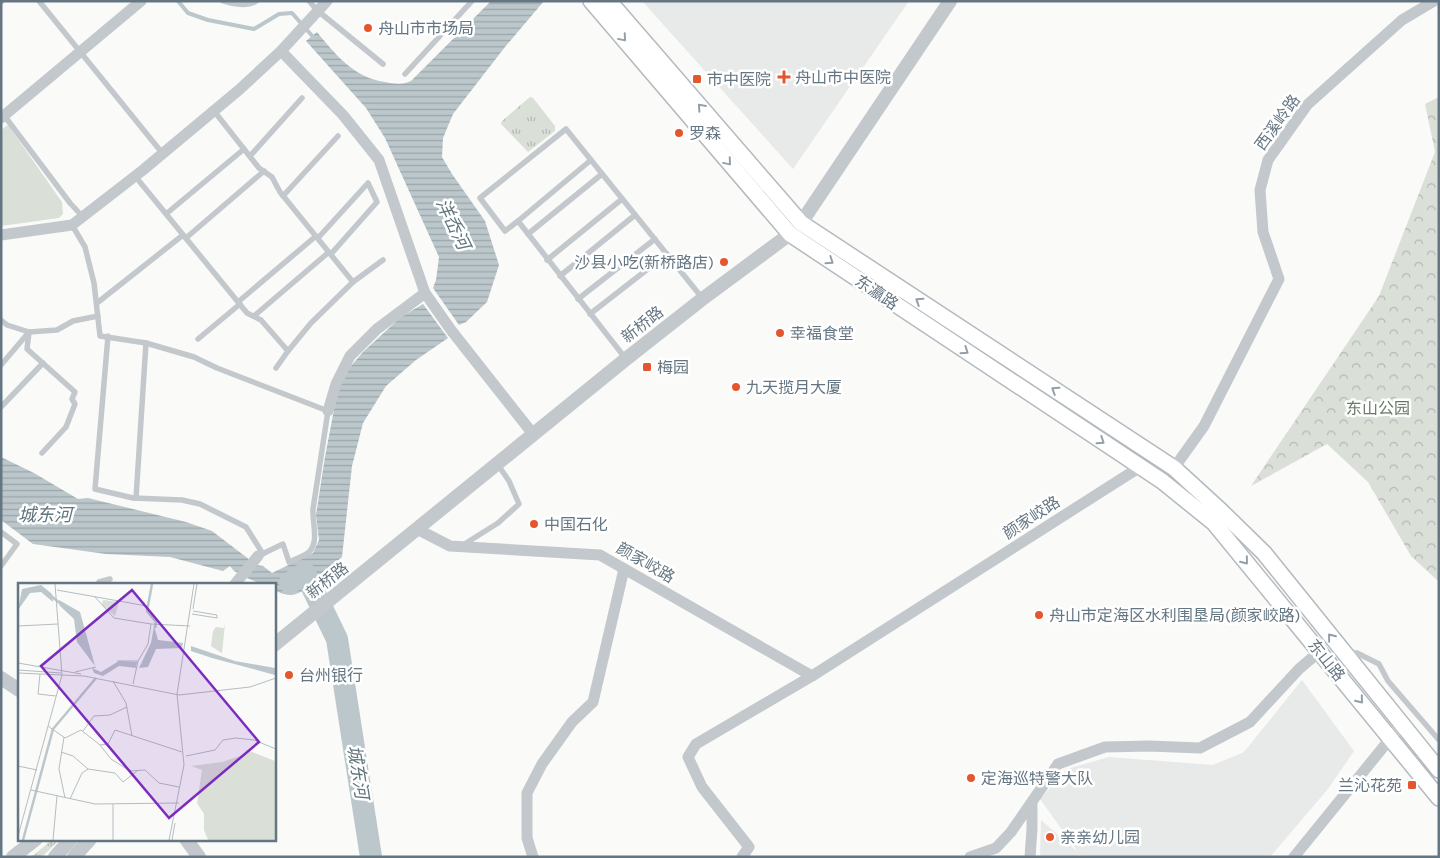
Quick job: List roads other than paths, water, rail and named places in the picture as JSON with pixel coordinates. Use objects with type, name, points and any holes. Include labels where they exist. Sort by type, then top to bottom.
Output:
[{"type":"main road","name":"东瀛路","points":[[591,1],[790,234],[1218,517]]},
{"type":"main road","name":"东瀛路","points":[[609,1],[801,223],[1174,468],[1218,517]]},
{"type":"main road","name":"东山路","points":[[1218,517],[1320,652],[1439,798]]},
{"type":"main road","name":"东山路","points":[[1218,517],[1264,554],[1439,770]]},
{"type":"street","points":[[2,115],[80,53],[141,1]]},
{"type":"street","points":[[1,235],[72,225],[163,154],[214,111],[281,51],[327,1]]},
{"type":"street","name":"新桥路","points":[[275,644],[369,570],[416,529],[626,359],[703,298],[790,234],[801,223],[950,1]]},
{"type":"street","name":"西溪岭路","points":[[1174,468],[1204,426],[1279,279],[1263,232],[1260,190],[1268,160],[1308,104],[1402,20],[1434,1]]},
{"type":"street","points":[[281,51],[343,115],[379,160],[425,293],[451,330],[533,434]]},
{"type":"street","points":[[328,411],[336,384],[350,356],[377,329],[425,293]]},
{"type":"street","name":"颜家峧路","points":[[742,857],[749,847],[702,787],[688,757],[696,744],[812,676],[1140,467]]},
{"type":"street","name":"颜家峧路","points":[[416,529],[450,546],[600,555],[812,676]]},
{"type":"street","points":[[236,582],[260,555]]},
{"type":"street","points":[[533,857],[527,838],[527,793],[542,764],[572,722],[593,702],[624,569]]},
{"type":"street","name":"新桥路","points":[[275,637],[299,625]]},
{"type":"street","points":[[970,857],[996,848],[1032,804],[1058,764],[1105,747],[1200,748],[1250,722],[1299,669],[1320,652]]},
{"type":"street","points":[[1,678],[18,689]]},
{"type":"street","points":[[1294,857],[1402,724]]},
{"type":"street","points":[[1030,857],[1032,804]]},
{"type":"street","points":[[13,857],[35,840]]},
{"type":"street","points":[[55,857],[70,840]]},
{"type":"street","points":[[74,857],[89,840]]},
{"type":"street","points":[[187,840],[199,857]]},
{"type":"lane","points":[[39,1],[163,154]]},
{"type":"lane","points":[[223,1],[252,4],[256,1]]},
{"type":"lane","points":[[309,1],[318,11],[383,64]]},
{"type":"lane","points":[[405,74],[472,1]]},
{"type":"lane","points":[[250,156],[302,98]]},
{"type":"lane","points":[[214,111],[250,156],[272,177],[283,196],[354,282]]},
{"type":"lane","points":[[2,115],[83,217]]},
{"type":"lane","points":[[591,160],[506,230],[480,198],[566,129],[703,298]]},
{"type":"lane","points":[[283,196],[338,136]]},
{"type":"lane","points":[[166,214],[244,149]]},
{"type":"lane","points":[[96,303],[184,236],[264,171]]},
{"type":"lane","points":[[528,234],[602,174]]},
{"type":"lane","points":[[135,176],[247,313],[261,320],[288,351]]},
{"type":"lane","points":[[198,339],[317,237],[368,183],[377,202],[330,253],[254,316]]},
{"type":"lane","points":[[547,260],[622,199]]},
{"type":"lane","points":[[560,276],[635,215]]},
{"type":"lane","points":[[518,221],[626,359]]},
{"type":"lane","points":[[72,225],[85,246],[94,283],[100,336],[108,336],[146,343],[194,357],[217,368],[328,411],[313,509],[312,520],[315,541],[310,552],[289,562],[283,544],[260,555],[246,528],[200,504],[182,500],[136,498],[95,489],[108,336]]},
{"type":"lane","points":[[578,299],[655,239]]},
{"type":"lane","points":[[590,314],[667,254]]},
{"type":"lane","points":[[276,368],[310,323],[354,282],[383,260]]},
{"type":"lane","points":[[1,320],[7,325],[30,332],[57,330],[73,321],[98,316]]},
{"type":"lane","points":[[30,332],[27,349],[75,392],[72,400],[75,404],[66,427],[42,453]]},
{"type":"lane","points":[[1,364],[30,332]]},
{"type":"lane","points":[[136,498],[146,343]]},
{"type":"lane","points":[[1,407],[42,363]]},
{"type":"lane","points":[[461,547],[498,523],[519,504],[509,481],[497,463]]},
{"type":"lane","points":[[1,532],[16,544],[1,566]]},
{"type":"lane","points":[[100,583],[110,579]]},
{"type":"lane","points":[[1344,653],[1356,652],[1379,664],[1388,681],[1439,740]]},
{"type":"water","name":"洋岙河","points":[[491,1],[544,1],[505,47],[453,114],[443,138],[442,157],[485,221],[499,265],[487,302],[466,322],[459,325],[433,288],[439,257],[385,138],[366,108],[306,41],[317,32],[346,64],[364,76],[374,80],[398,84],[405,83],[411,81]]},
{"type":"water","points":[[423,304],[448,338],[416,360],[386,386],[363,423],[352,466],[342,557],[308,588],[293,595],[275,590],[275,583],[259,583],[247,578],[256,565],[263,566],[272,573],[313,553],[319,540],[316,515],[325,457],[336,399],[345,373],[363,352],[401,317]]},
{"type":"water","name":"城东河","points":[[1,457],[34,473],[78,499],[88,498],[186,522],[212,531],[250,560],[238,573],[230,566],[223,571],[170,557],[106,554],[33,544],[1,520]]},
{"type":"waterway","points":[[178,1],[188,13],[208,20],[254,29],[279,14],[292,13],[314,38]]},
{"type":"waterway","name":"城东河","points":[[290,583],[305,573],[337,639],[371,857]]},
{"type":"place","name":"舟山市市场局","points":[[368,28]]},
{"type":"place","name":"舟山市中医院","points":[[784,77]]},
{"type":"place","name":"市中医院","points":[[697,79]]},
{"type":"place","name":"罗森","points":[[679,133]]},
{"type":"place","name":"沙县小吃(新桥路店)","points":[[724,262]]},
{"type":"place","name":"幸福食堂","points":[[780,333]]},
{"type":"place","name":"梅园","points":[[647,367]]},
{"type":"place","name":"九天揽月大厦","points":[[736,387]]},
{"type":"place","name":"中国石化","points":[[534,524]]},
{"type":"place","name":"舟山市定海区水利围垦局(颜家峧路)","points":[[1039,615]]},
{"type":"place","name":"台州银行","points":[[289,675]]},
{"type":"place","name":"定海巡特警大队","points":[[971,778]]},
{"type":"place","name":"兰沁花苑","points":[[1412,785]]},
{"type":"place","name":"亲亲幼儿园","points":[[1050,837]]},
{"type":"park label","name":"东山公园","points":[[1378,408]]}]
